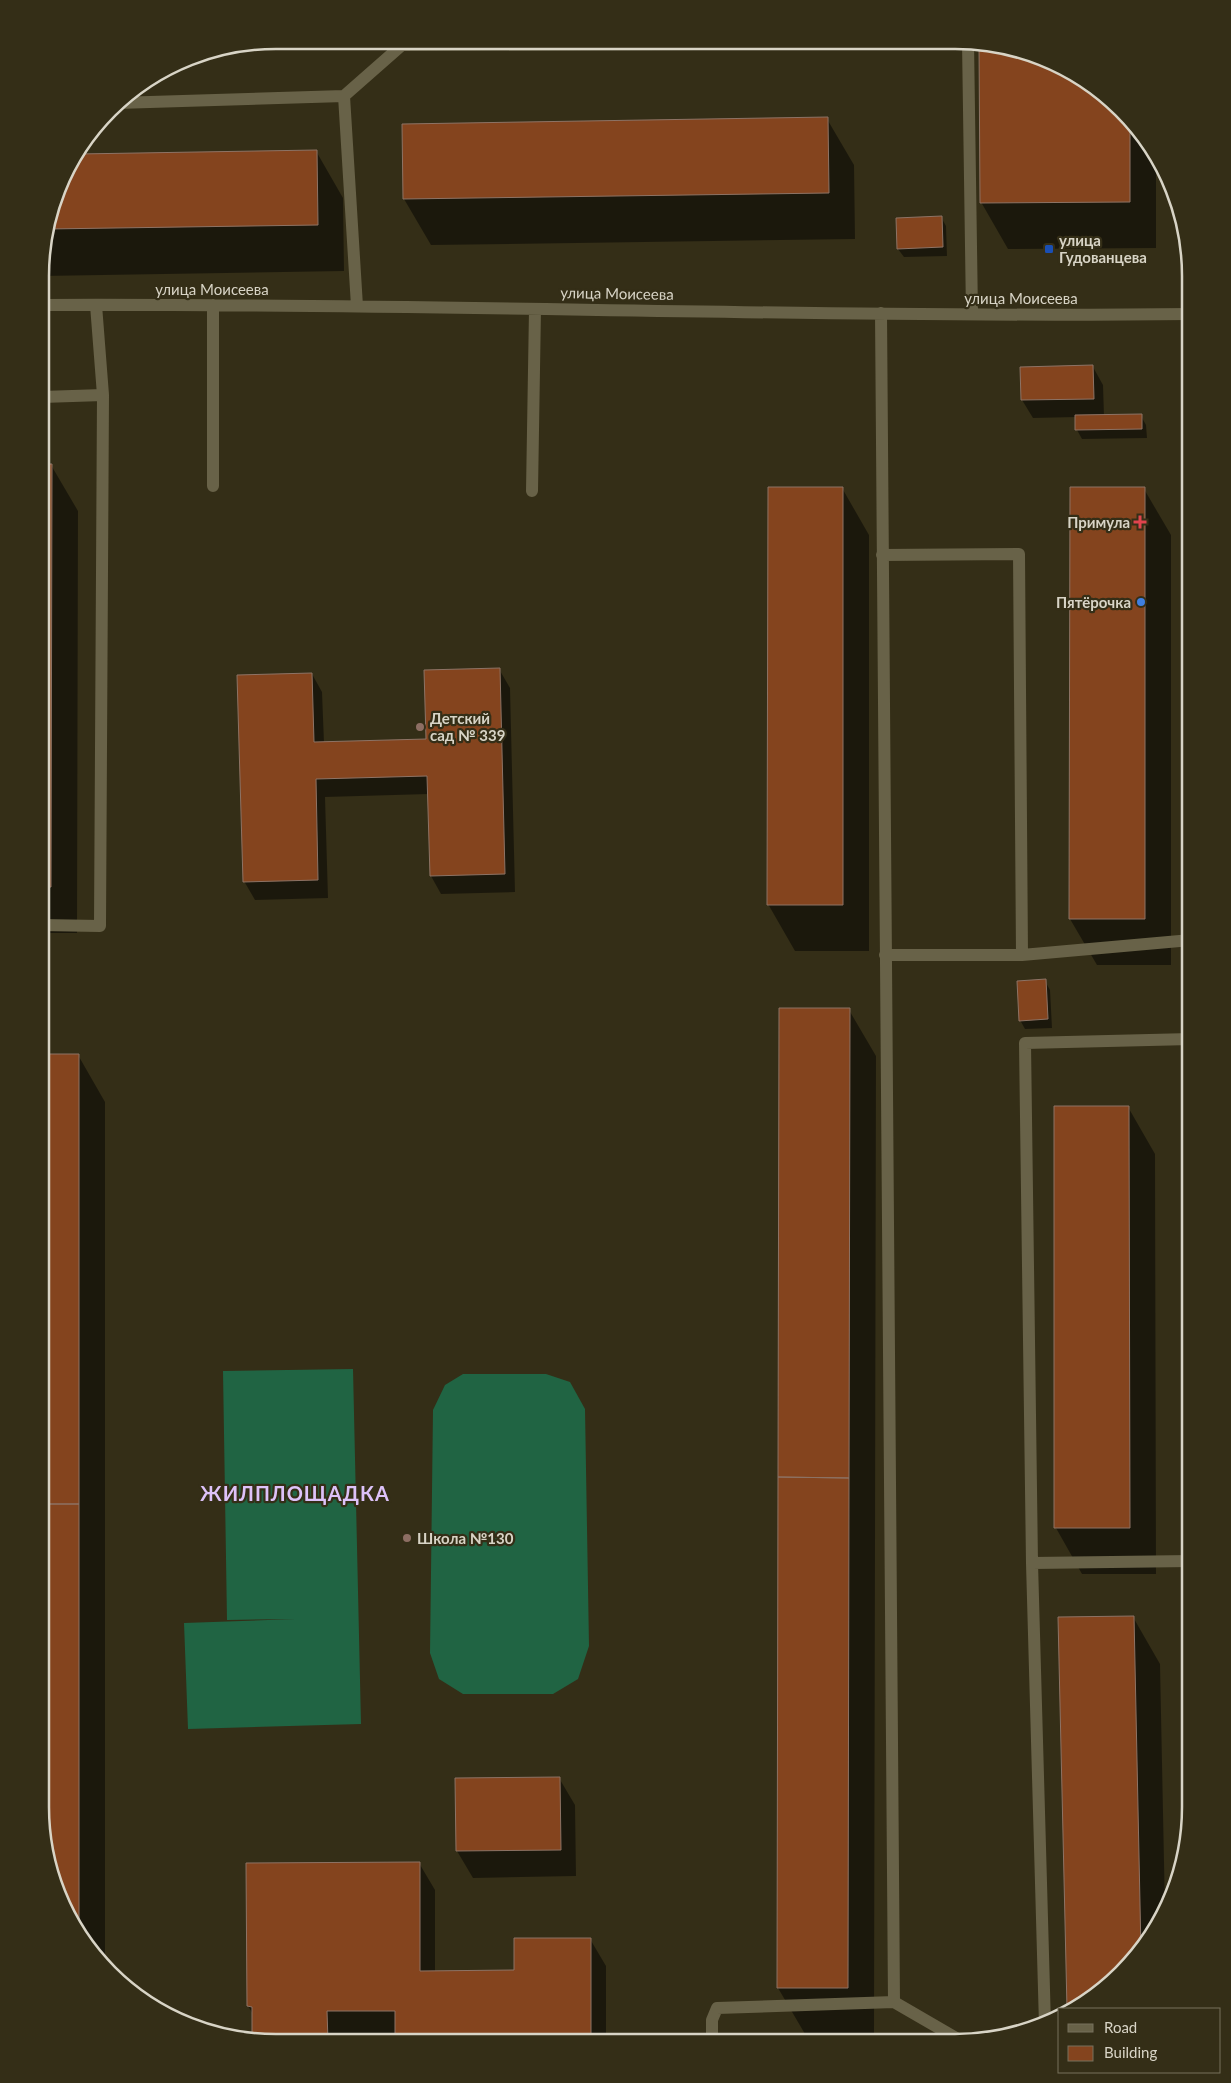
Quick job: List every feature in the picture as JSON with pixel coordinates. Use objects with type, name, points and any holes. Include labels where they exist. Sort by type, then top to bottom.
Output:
[{"type":"street","points":[[129,103],[344,96],[397,49]]},
{"type":"street","points":[[968,49],[972,314]]},
{"type":"street","points":[[344,96],[357,306]]},
{"type":"street","points":[[49,925],[100,926],[104,395],[96,305]]},
{"type":"street","points":[[212,486],[213,305]]},
{"type":"street","name":"улица Моисеева","points":[[49,306],[357,306],[972,314],[1182,314]]},
{"type":"street","points":[[532,491],[536,308]]},
{"type":"street","points":[[881,313],[894,2002]]},
{"type":"street","points":[[49,398],[104,395]]},
{"type":"street","points":[[882,555],[1019,554],[1022,955]]},
{"type":"street","points":[[885,955],[1022,955],[1182,941]]},
{"type":"street","points":[[1045,2016],[1032,1563],[1025,1043],[1182,1039]]},
{"type":"street","points":[[1032,1563],[1182,1561]]},
{"type":"street","points":[[712,2034],[712,2020],[717,2008],[894,2002],[949,2034]]},
{"type":"green space","points":[[353,1369],[361,1724],[188,1729],[184,1623],[296,1619],[227,1620],[223,1371]]},
{"type":"green space","points":[[463,1374],[546,1374],[570,1382],[585,1409],[589,1646],[578,1679],[553,1694],[463,1694],[439,1679],[430,1653],[433,1410],[445,1385]]},
{"type":"building","points":[[979,50],[1014,56],[1056,72],[1094,96],[1116,115],[1130,131],[1130,202],[980,203]]},
{"type":"building","points":[[828,117],[829,193],[403,199],[402,124]]},
{"type":"building","points":[[317,150],[318,225],[53,229],[66,189],[84,154]]},
{"type":"building","points":[[942,216],[943,247],[897,249],[896,218]]},
{"type":"building","points":[[1093,365],[1094,399],[1021,400],[1020,367]]},
{"type":"building","points":[[1142,414],[1142,429],[1075,430],[1075,415]]},
{"type":"building","points":[[49,464],[52,464],[51,887],[49,887]]},
{"type":"building","points":[[768,487],[843,487],[843,905],[767,905]]},
{"type":"building","points":[[1070,487],[1145,487],[1145,919],[1069,919]]},
{"type":"building","points":[[500,668],[505,874],[430,876],[427,776],[316,779],[318,880],[243,882],[237,675],[312,673],[314,742],[426,739],[424,670]]},
{"type":"building","points":[[1046,979],[1048,1019],[1019,1021],[1017,981]]},
{"type":"building","points":[[779,1008],[850,1008],[849,1478],[778,1477]]},
{"type":"building","points":[[49,1054],[79,1054],[79,1504],[49,1504]]},
{"type":"building","points":[[1054,1106],[1129,1106],[1130,1528],[1054,1528]]},
{"type":"building","points":[[778,1477],[849,1478],[848,1988],[777,1988]]},
{"type":"building","points":[[49,1504],[79,1504],[79,1921],[66,1894],[56,1866],[49,1822]]},
{"type":"building","points":[[1134,1616],[1141,1938],[1116,1968],[1094,1987],[1067,2005],[1058,1617]]},
{"type":"building","points":[[560,1777],[561,1850],[456,1851],[455,1778]]},
{"type":"building","points":[[420,1862],[420,1971],[514,1970],[514,1938],[591,1938],[591,2034],[395,2034],[395,2011],[327,2011],[328,2034],[252,2033],[252,2007],[247,2006],[246,1863]]},
{"type":"place","name":"улица Гудованцева","points":[[1049,249]]},
{"type":"place","name":"Примула","points":[[1140,522]]},
{"type":"place","name":"Пятёрочка","points":[[1141,602]]},
{"type":"place","name":"Детский сад № 339","points":[[420,727]]},
{"type":"place","name":"Школа №130","points":[[407,1538]]},
{"type":"district","name":"ЖИЛПЛОЩАДКА","points":[[295,1493]]}]
